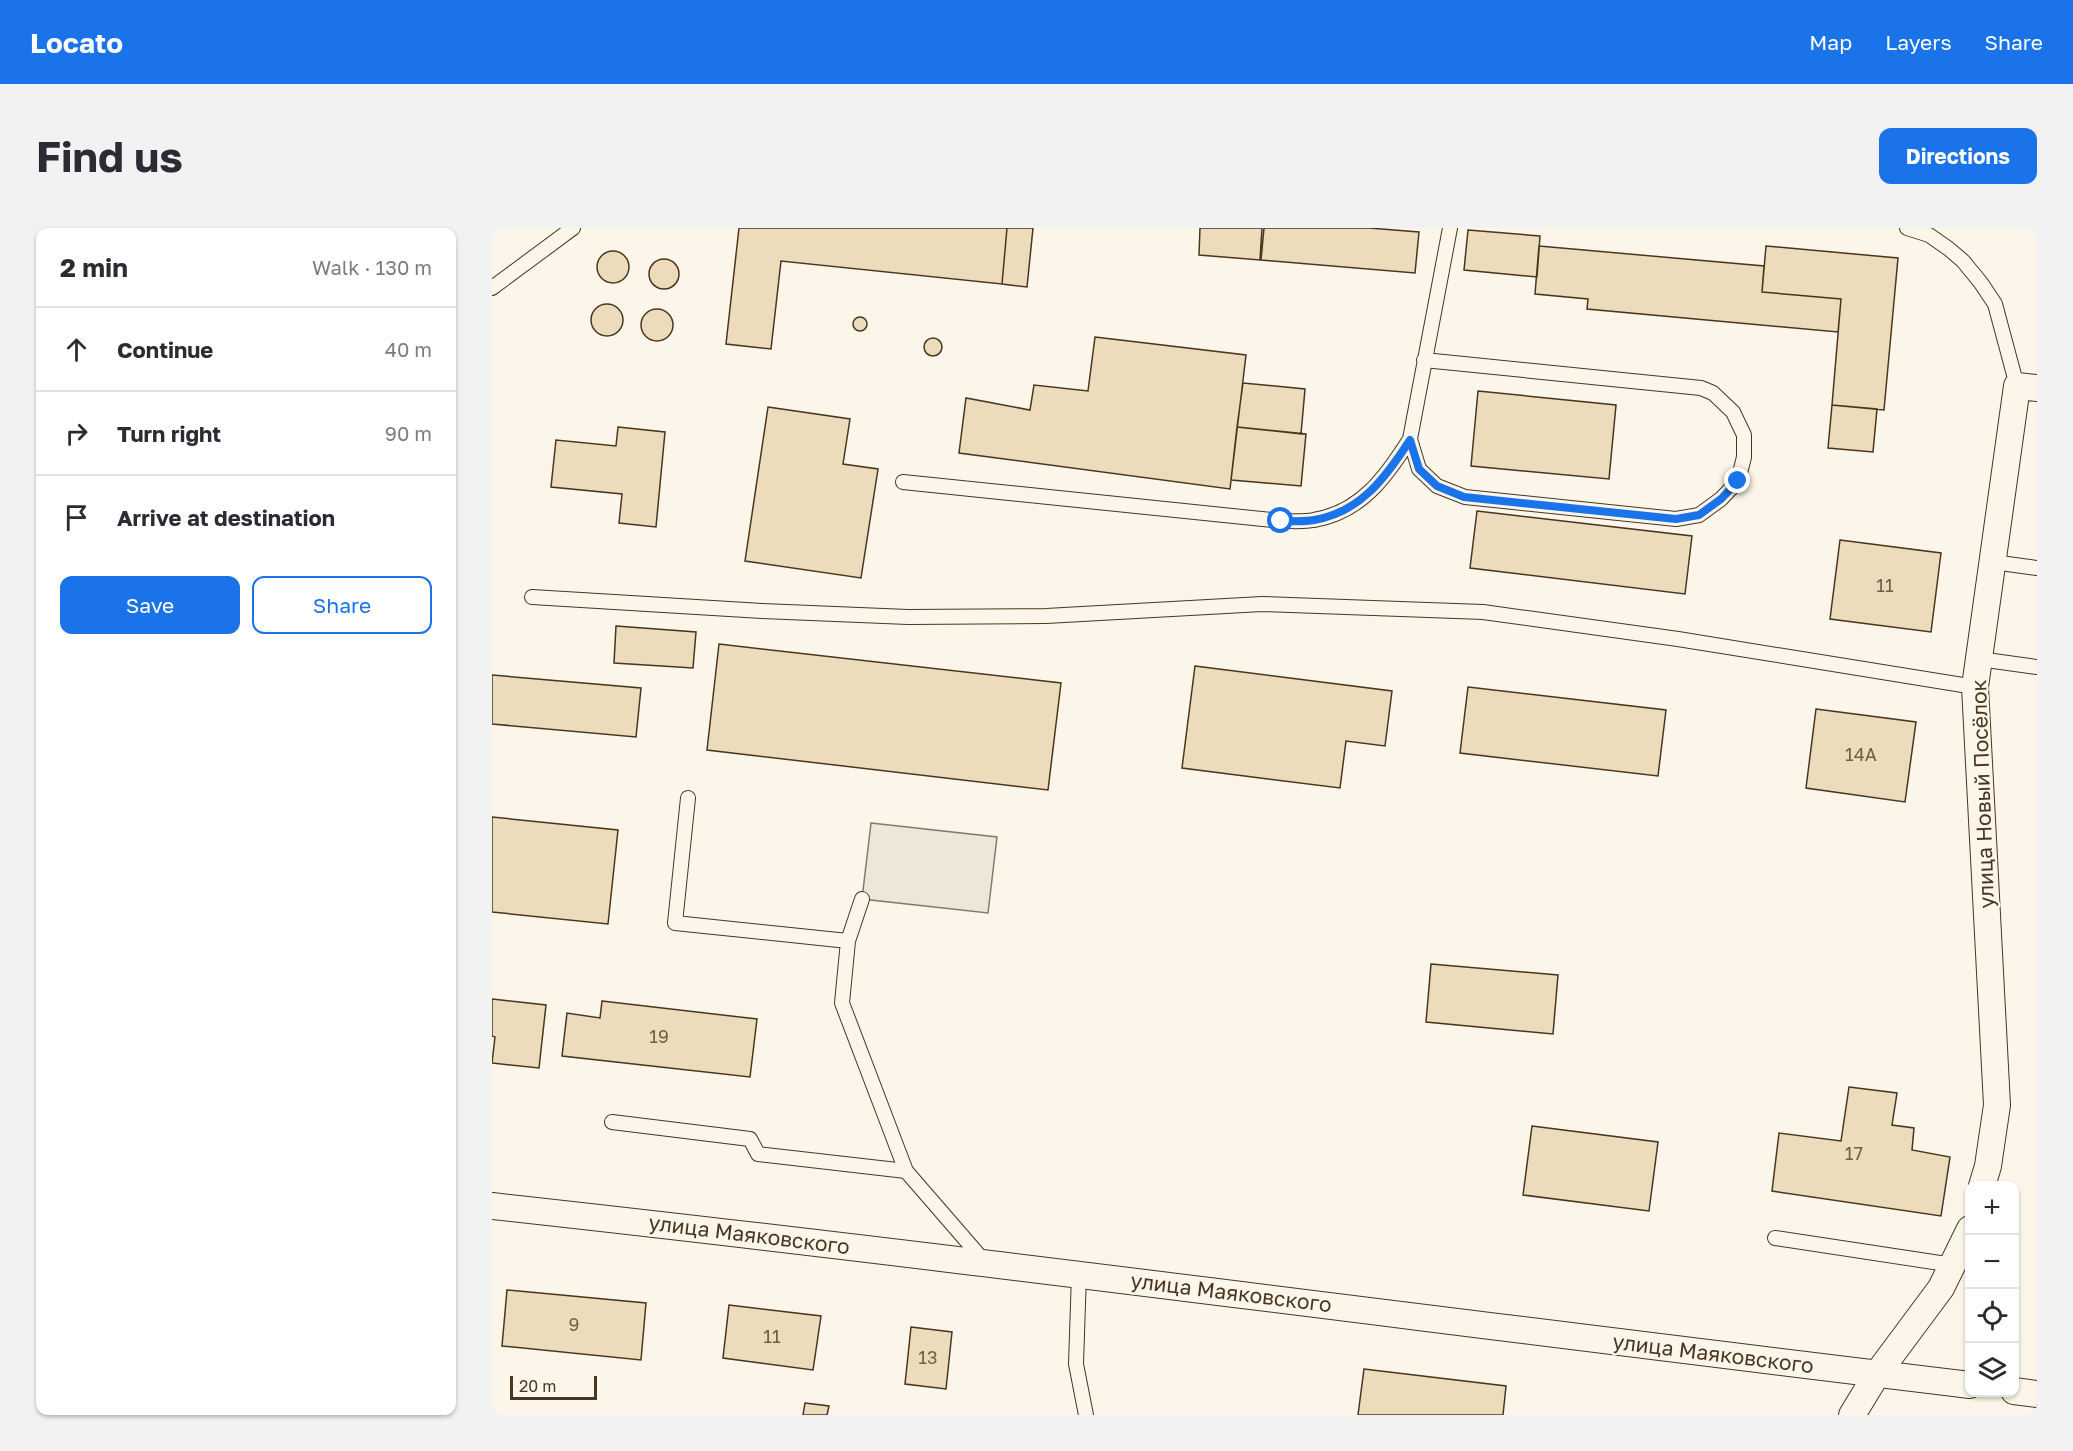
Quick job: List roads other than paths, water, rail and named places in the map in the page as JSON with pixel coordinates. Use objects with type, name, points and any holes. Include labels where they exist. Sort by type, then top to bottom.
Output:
[{"type":"street","name":"улица Новый Посёлок","points":[[1983,1181],[1998,1105],[1975,687],[1993,562],[2027,387]]},
{"type":"street","name":"улица Маяковского","points":[[492,1206],[1079,1274],[1965,1384]]},
{"type":"street","points":[[1852,1415],[1876,1374],[1941,1288],[1967,1235]]},
{"type":"street","points":[[2019,1392],[2037,1394]]},
{"type":"lane","points":[[492,288],[573,228]]},
{"type":"lane","points":[[903,482],[1281,521],[1314,520],[1342,511],[1373,491],[1393,467],[1410,440],[1449,228]]},
{"type":"lane","points":[[1907,228],[1929,235],[1949,249],[1964,261],[1981,283],[1995,304],[2027,387]]},
{"type":"lane","points":[[1410,440],[1419,469],[1437,486],[1464,497],[1676,519],[1699,515],[1721,499],[1738,481],[1744,457],[1744,435],[1733,412],[1713,393],[1701,387],[1424,360]]},
{"type":"lane","points":[[1993,562],[2037,568]]},
{"type":"lane","points":[[532,597],[908,617],[1046,616],[1262,604],[1483,612],[1678,639],[1975,687]]},
{"type":"lane","points":[[1979,659],[2037,667]]},
{"type":"lane","points":[[688,798],[675,922],[848,941]]},
{"type":"lane","points":[[862,899],[848,941],[842,1003],[906,1171],[985,1263]]},
{"type":"lane","points":[[612,1122],[750,1139],[758,1154],[906,1171]]},
{"type":"lane","points":[[1775,1238],[1953,1265]]},
{"type":"lane","points":[[1079,1274],[1076,1364],[1086,1415]]}]
